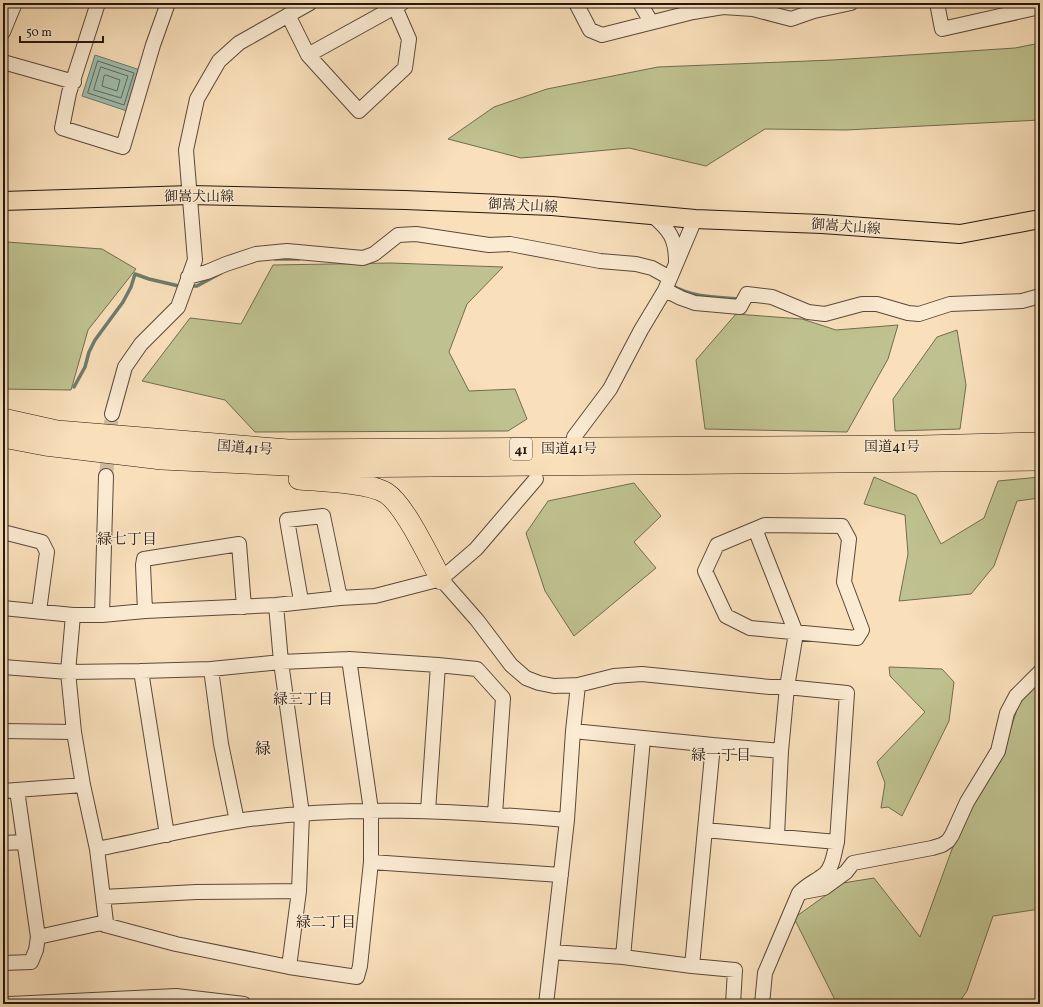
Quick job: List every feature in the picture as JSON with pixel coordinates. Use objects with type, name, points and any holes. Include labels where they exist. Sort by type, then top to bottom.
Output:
[{"type":"highway","name":"国道41号","points":[[3,419],[57,431],[288,450],[915,446],[1040,443]]},
{"type":"highway","name":"国道41号","points":[[3,437],[45,445],[162,459],[329,467],[1040,460]]},
{"type":"highway","points":[[162,459],[219,471],[350,484],[375,488],[386,493],[400,506],[441,579]]},
{"type":"main road","name":"御嵩犬山線","points":[[3,201],[190,195],[421,200],[552,206],[695,219],[822,224],[914,232],[960,234],[1040,219]]},
{"type":"street","points":[[3,32],[15,3]]},
{"type":"street","points":[[98,3],[74,82],[69,93],[62,128],[123,148],[153,45],[168,3]]},
{"type":"street","points":[[112,414],[125,367],[140,344],[178,307],[194,260],[186,150],[197,99],[219,61],[239,43],[310,3]]},
{"type":"street","points":[[576,3],[590,30],[602,35],[651,22],[692,7],[752,6],[791,19],[813,7],[851,3]]},
{"type":"street","points":[[640,3],[651,22]]},
{"type":"street","points":[[936,3],[942,29],[998,9],[1040,6]]},
{"type":"street","points":[[288,15],[308,55],[359,111],[405,68],[409,39],[399,5],[308,55]]},
{"type":"street","points":[[3,62],[74,82]]},
{"type":"street","points":[[652,215],[665,226],[672,238],[676,247],[676,265]]},
{"type":"street","points":[[574,437],[610,389],[641,330],[668,284],[695,219]]},
{"type":"street","points":[[188,277],[207,272],[256,254],[287,252],[363,258],[374,254],[398,235],[416,234],[489,245],[510,244],[600,261],[636,264],[652,268],[680,298],[695,303],[740,306],[747,294],[772,297],[808,312],[825,314],[862,304],[877,304],[908,313],[919,314],[950,304],[1022,301],[1040,296]]},
{"type":"street","points":[[102,615],[106,476]]},
{"type":"street","points":[[3,608],[73,615],[102,615],[276,605],[301,601],[375,596],[441,579],[476,549],[536,479]]},
{"type":"street","points":[[301,601],[287,520],[323,516],[340,598]]},
{"type":"street","points":[[765,525],[842,526],[849,539],[844,582],[862,630],[857,638],[750,628],[726,616],[705,571],[717,546],[755,529],[765,525]]},
{"type":"street","points":[[755,529],[796,632],[787,687],[781,751],[777,836]]},
{"type":"street","points":[[3,532],[42,542],[47,552],[39,611]]},
{"type":"street","points":[[145,612],[142,565],[144,558],[239,544],[244,607]]},
{"type":"street","points":[[441,579],[477,620],[511,666],[526,678],[539,683],[554,686],[578,685],[614,676],[642,674],[847,693],[837,842],[832,862],[826,874],[804,888],[799,893],[765,973],[762,1004]]},
{"type":"street","points":[[276,605],[281,662],[302,814],[299,891],[289,967]]},
{"type":"street","points":[[38,937],[106,922],[97,849],[83,786],[74,732],[68,672],[73,615]]},
{"type":"street","points":[[102,922],[105,925],[176,944],[289,967],[357,977],[360,966],[371,862],[371,810],[349,659]]},
{"type":"street","points":[[3,667],[68,672],[141,671],[211,669],[281,662],[349,659],[477,669],[503,698],[495,814]]},
{"type":"street","points":[[428,811],[438,665]]},
{"type":"street","points":[[211,669],[221,744],[237,821]]},
{"type":"street","points":[[141,671],[167,835]]},
{"type":"street","points":[[799,893],[824,888],[846,872],[853,864],[932,848],[942,845],[948,841],[967,802],[998,751],[1007,713],[1016,696],[1040,672]]},
{"type":"street","points":[[546,1004],[567,820],[573,731],[578,685]]},
{"type":"street","points":[[3,731],[74,732]]},
{"type":"street","points":[[573,731],[643,739],[781,751]]},
{"type":"street","points":[[623,957],[643,739]]},
{"type":"street","points":[[692,966],[713,745]]},
{"type":"street","points":[[3,791],[83,786]]},
{"type":"street","points":[[3,963],[31,962],[36,950],[38,937],[17,790]]},
{"type":"street","points":[[97,849],[237,821],[302,814],[371,810],[428,811],[495,814],[567,820]]},
{"type":"street","points":[[705,830],[837,842]]},
{"type":"street","points":[[3,844],[24,842]]},
{"type":"street","points":[[371,862],[561,875]]},
{"type":"street","points":[[103,896],[196,892],[299,891]]},
{"type":"street","points":[[552,952],[623,957],[735,970],[733,1004]]},
{"type":"street","points":[[10,1004],[176,996],[244,1004]]},
{"type":"green space","points":[[1040,43],[1040,120],[846,130],[765,129],[706,166],[629,148],[521,158],[448,139],[494,107],[547,89],[658,67],[833,60],[1015,48]]},
{"type":"green space","points":[[7,242],[102,249],[136,269],[88,330],[71,390],[3,389],[3,243]]},
{"type":"green space","points":[[391,263],[503,267],[467,304],[449,352],[469,391],[515,389],[527,419],[508,431],[255,432],[225,400],[142,381],[190,318],[241,324],[273,265]]},
{"type":"green space","points":[[736,314],[802,319],[836,330],[898,325],[888,359],[847,432],[705,429],[696,360]]},
{"type":"green space","points":[[957,330],[966,385],[960,429],[895,431],[893,399],[937,337]]},
{"type":"green space","points":[[874,477],[916,495],[941,544],[984,518],[998,481],[1040,477],[1040,498],[1017,501],[994,566],[971,594],[899,601],[908,554],[905,515],[864,504]]},
{"type":"green space","points":[[634,483],[661,516],[634,542],[656,568],[574,636],[545,591],[526,533],[548,501]]},
{"type":"green space","points":[[889,667],[942,669],[954,682],[949,721],[902,816],[888,807],[881,808],[885,783],[877,762],[925,712],[890,676]]},
{"type":"green space","points":[[1040,680],[1040,909],[993,916],[967,991],[958,1004],[837,1004],[794,918],[843,883],[874,878],[920,937],[955,841],[969,808],[1000,762],[1019,703]]},
{"type":"water","points":[[95,55],[140,70],[127,111],[82,96]]},
{"type":"waterway","points":[[275,259],[299,259]]},
{"type":"waterway","points":[[189,286],[197,286],[221,273]]},
{"type":"waterway","points":[[74,387],[85,367],[89,352],[95,340],[123,302],[131,287],[135,274],[183,287]]},
{"type":"waterway","points":[[671,285],[696,295],[741,299]]},
{"type":"tunnel","points":[[106,476],[112,414]]},
{"type":"district","name":"緑七丁目","points":[[127,539]]},
{"type":"district","name":"緑三丁目","points":[[303,699]]},
{"type":"district","name":"緑","points":[[263,748]]},
{"type":"district","name":"緑一丁目","points":[[721,755]]},
{"type":"district","name":"緑二丁目","points":[[326,922]]}]
